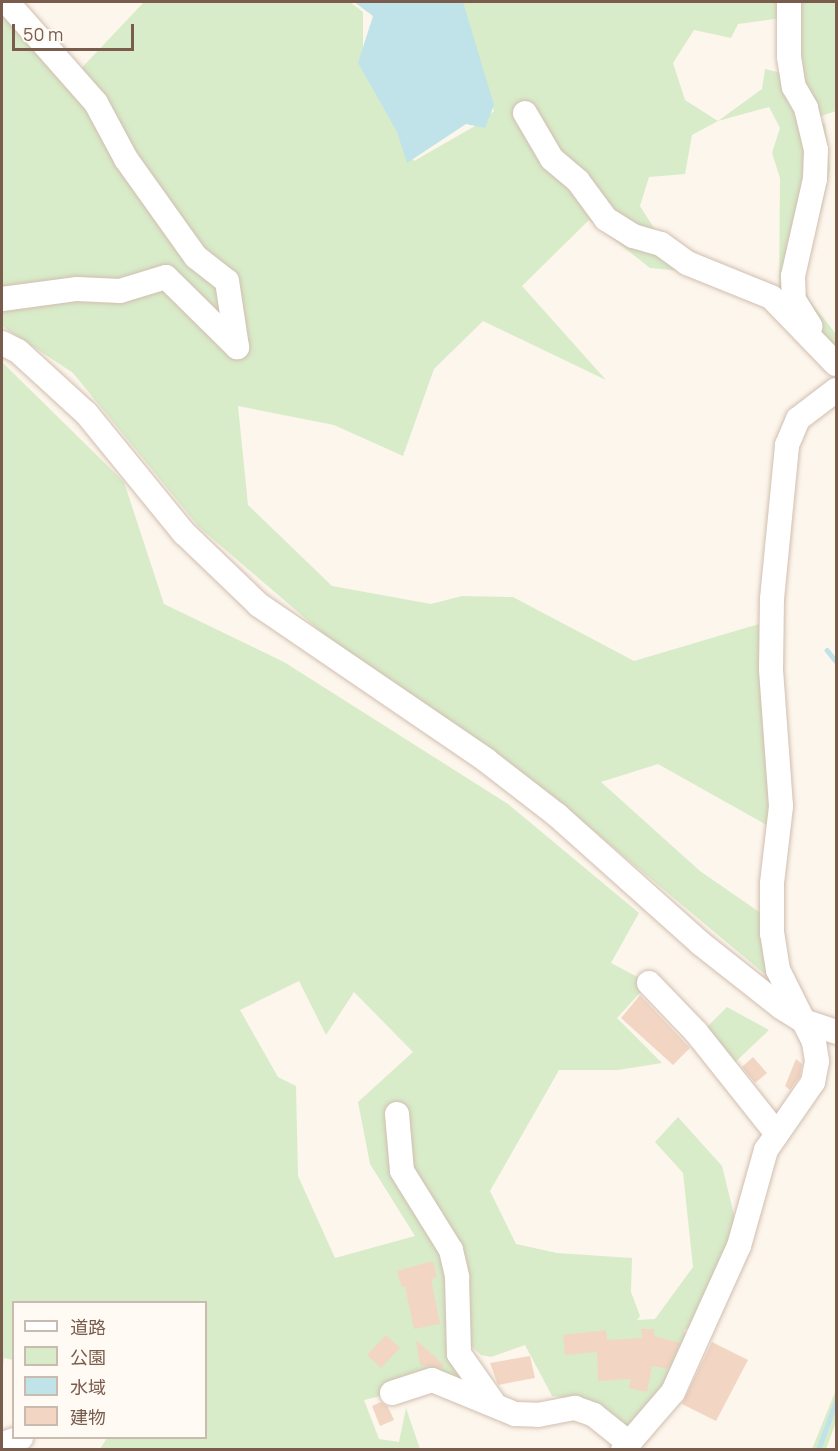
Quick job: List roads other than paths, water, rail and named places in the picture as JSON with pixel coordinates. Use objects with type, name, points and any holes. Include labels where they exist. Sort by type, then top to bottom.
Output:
[{"type":"street","points":[[2,299],[67,290],[120,291],[166,277],[237,347],[227,280],[196,256],[126,159],[96,103],[7,2]]},
{"type":"street","points":[[789,2],[789,57],[794,87],[806,108],[816,150],[814,179],[793,276],[794,300],[832,360]]},
{"type":"street","points":[[525,113],[552,159],[578,181],[606,219],[633,236],[661,244],[687,263],[771,297],[832,360]]},
{"type":"street","points":[[2,343],[18,351],[86,413],[184,533],[259,605],[494,767],[566,823],[745,980],[803,1021],[837,1032]]},
{"type":"street","points":[[392,1393],[432,1380],[515,1414],[538,1415],[575,1408],[594,1415],[626,1446],[673,1392],[739,1246],[766,1150],[827,1060],[803,1021],[777,970],[772,934],[772,883],[781,806],[771,670],[772,599],[787,445],[798,419],[837,390]]},
{"type":"street","points":[[649,983],[696,1032],[777,1134]]},
{"type":"street","points":[[397,1114],[402,1171],[451,1250],[457,1277],[459,1354],[495,1405]]},
{"type":"water","points":[[354,2],[463,2],[494,105],[485,128],[466,124],[407,163],[397,132],[358,63],[373,16]]},
{"type":"waterway","points":[[827,650],[836,661]]},
{"type":"waterway","points":[[818,1450],[836,1401]]}]
